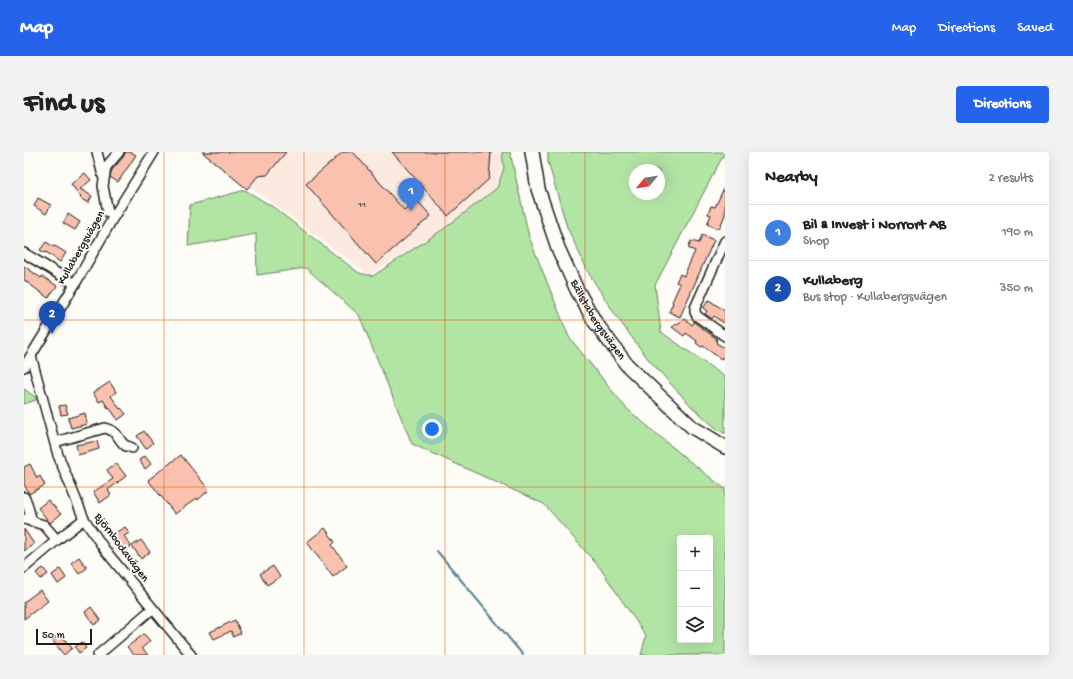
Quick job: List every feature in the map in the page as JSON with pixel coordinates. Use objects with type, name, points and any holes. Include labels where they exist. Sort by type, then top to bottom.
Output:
[{"type":"street","points":[[96,152],[104,178]]},
{"type":"street","points":[[114,216],[108,212],[103,186],[106,167],[119,152]]},
{"type":"street","name":"Kullabergsvägen","points":[[24,367],[154,152]]},
{"type":"street","name":"Bällstabergsvägen","points":[[532,152],[538,189],[558,248],[577,290],[595,322],[627,365],[692,427],[725,447]]},
{"type":"street","points":[[725,241],[695,308],[695,312],[698,316],[725,336]]},
{"type":"street","points":[[24,253],[75,284]]},
{"type":"street","name":"Björnbodavägen","points":[[31,356],[58,455],[84,520],[105,550],[191,655]]},
{"type":"street","points":[[55,442],[105,428],[116,434],[124,445],[132,448]]},
{"type":"street","points":[[24,497],[27,503],[28,521],[44,525],[57,540]]},
{"type":"street","points":[[24,568],[57,540],[84,520]]},
{"type":"street","points":[[98,655],[152,609]]},
{"type":"shaded area","points":[[203,152],[511,152],[509,176],[456,224],[369,275]]},
{"type":"green space","points":[[502,152],[510,152],[529,237],[569,337],[626,408],[725,489],[725,655],[641,655],[646,636],[600,568],[544,504],[412,444],[359,315],[306,268],[257,275],[256,234],[188,246],[190,205],[245,190],[273,207],[359,273],[373,276],[445,228],[497,188],[504,168]]},
{"type":"green space","points":[[548,152],[725,152],[655,285],[661,332],[725,377],[725,434],[691,406],[648,359],[616,316],[588,272],[567,227],[548,162]]},
{"type":"green space","points":[[24,389],[34,396],[36,400],[24,404]]},
{"type":"building","points":[[125,152],[131,152],[136,155],[118,182],[110,177],[112,170],[124,156]]},
{"type":"building","points":[[202,152],[286,152],[267,175],[258,176],[247,189]]},
{"type":"building","points":[[343,152],[353,152],[404,210],[416,199],[431,216],[376,264],[306,184]]},
{"type":"building","points":[[392,152],[491,152],[489,179],[448,216]]},
{"type":"building","points":[[85,173],[91,180],[80,189],[92,196],[88,203],[80,198],[81,197],[71,184]]},
{"type":"building","points":[[725,186],[725,215],[719,229],[707,224],[711,215],[708,214],[711,206],[715,207]]},
{"type":"building","points":[[38,198],[51,205],[46,214],[34,206]]},
{"type":"building","points":[[68,214],[80,222],[75,230],[63,223]]},
{"type":"building","points":[[702,235],[714,240],[680,317],[669,312],[680,284],[676,282],[680,274],[684,276],[695,251],[688,248],[691,241],[699,243]]},
{"type":"building","points":[[46,242],[66,253],[60,262],[46,252],[45,253],[40,250]]},
{"type":"building","points":[[24,266],[41,278],[42,276],[57,286],[48,298],[24,280]]},
{"type":"building","points":[[709,300],[725,311],[725,324],[714,316],[712,319],[705,314],[707,311],[703,308]]},
{"type":"building","points":[[685,319],[692,325],[694,322],[717,339],[716,343],[725,348],[725,359],[722,357],[721,359],[703,346],[701,347],[696,343],[697,341],[686,333],[684,336],[672,327]]},
{"type":"building","points":[[110,382],[116,392],[111,396],[120,409],[121,408],[126,414],[118,420],[103,400],[99,402],[93,393]]},
{"type":"building","points":[[65,405],[68,414],[61,415],[59,406]]},
{"type":"building","points":[[85,413],[87,424],[71,428],[68,418]]},
{"type":"building","points":[[144,431],[153,443],[146,449],[137,436]]},
{"type":"building","points":[[97,441],[99,449],[78,455],[76,445]]},
{"type":"building","points":[[181,455],[209,490],[198,500],[197,498],[175,514],[148,480]]},
{"type":"building","points":[[145,456],[151,464],[145,469],[139,460]]},
{"type":"building","points":[[116,463],[126,476],[108,490],[111,495],[100,503],[93,492],[113,479],[107,470]]},
{"type":"building","points":[[30,464],[37,478],[40,476],[45,485],[29,494],[24,484],[24,467]]},
{"type":"building","points":[[48,500],[61,514],[50,523],[38,508]]},
{"type":"building","points":[[125,527],[129,533],[124,536],[131,546],[123,553],[113,534]]},
{"type":"building","points":[[325,528],[335,542],[332,545],[347,566],[333,577],[307,542]]},
{"type":"building","points":[[24,529],[34,544],[24,551]]},
{"type":"building","points":[[141,540],[150,552],[141,559],[132,546]]},
{"type":"building","points":[[79,557],[87,568],[79,574],[71,563]]},
{"type":"building","points":[[273,566],[280,577],[267,585],[260,574]]},
{"type":"building","points":[[43,568],[48,574],[41,579],[36,573]]},
{"type":"building","points":[[60,569],[66,578],[58,584],[52,575]]},
{"type":"building","points":[[40,590],[48,601],[24,619],[24,602]]},
{"type":"building","points":[[91,607],[101,620],[94,625],[85,612]]},
{"type":"building","points":[[235,620],[241,633],[233,637],[231,631],[214,639],[210,632]]},
{"type":"building","points":[[60,634],[72,648],[64,655],[52,640]]},
{"type":"building","points":[[144,634],[150,641],[142,648],[148,655],[134,655],[127,647]]},
{"type":"building","points":[[82,642],[86,648],[79,653],[75,647]]},
{"type":"waterway","points":[[437,551],[523,655]]},
{"type":"place","name":"Bil & Invest i Norrort AB","points":[[411,211]]},
{"type":"place","name":"Kullaberg","points":[[52,334]]}]
